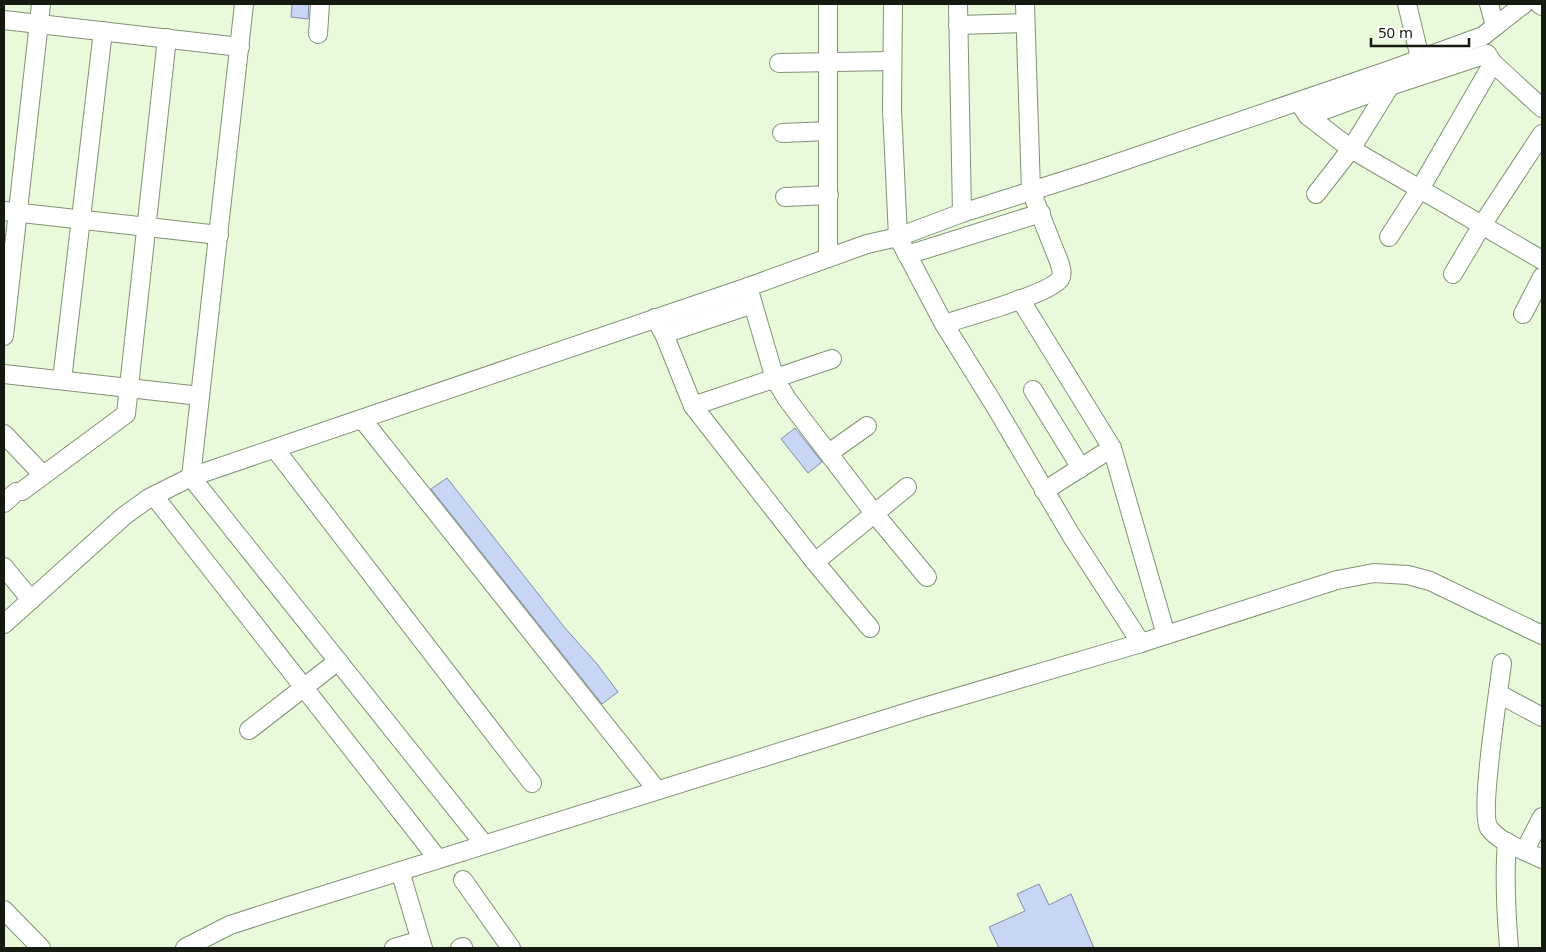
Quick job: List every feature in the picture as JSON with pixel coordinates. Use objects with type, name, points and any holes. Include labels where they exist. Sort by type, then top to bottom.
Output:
[{"type":"street","points":[[4,336],[11,212],[42,4]]},
{"type":"street","points":[[244,4],[191,477],[484,844]]},
{"type":"street","points":[[318,34],[320,4]]},
{"type":"street","points":[[828,4],[828,258]]},
{"type":"street","points":[[893,4],[892,61],[895,201],[898,237],[944,324],[995,406],[1044,491],[1140,643]]},
{"type":"street","points":[[958,4],[962,213]]},
{"type":"street","points":[[944,324],[1020,299],[1052,286],[1059,280],[1062,273],[1041,213],[1031,191],[1025,4]]},
{"type":"street","points":[[1407,4],[1420,58]]},
{"type":"street","points":[[1389,237],[1420,189],[1490,59],[1489,4]]},
{"type":"street","points":[[1304,109],[1420,58],[1489,31],[1524,4]]},
{"type":"street","points":[[4,20],[240,47]]},
{"type":"street","points":[[958,25],[1025,23]]},
{"type":"street","points":[[62,380],[103,31]]},
{"type":"street","points":[[14,495],[126,414],[167,38]]},
{"type":"street","points":[[664,334],[751,296],[828,258],[867,244],[898,237],[962,213],[1031,191],[1304,109],[1490,59]]},
{"type":"street","points":[[1490,59],[1542,108]]},
{"type":"street","points":[[779,63],[892,61]]},
{"type":"street","points":[[1316,194],[1351,149],[1390,86]]},
{"type":"street","points":[[1304,109],[1351,149],[1542,260]]},
{"type":"street","points":[[782,133],[828,130]]},
{"type":"street","points":[[1453,274],[1482,225],[1542,134]]},
{"type":"street","points":[[784,197],[828,195]]},
{"type":"street","points":[[11,212],[219,235]]},
{"type":"street","points":[[907,255],[1041,213]]},
{"type":"street","points":[[1523,314],[1542,277]]},
{"type":"street","points":[[4,624],[124,516],[154,496],[191,477],[655,318],[751,296]]},
{"type":"street","points":[[751,296],[775,379],[787,399],[874,513],[927,577]]},
{"type":"street","points":[[1020,299],[1112,448],[1166,635]]},
{"type":"street","points":[[655,318],[664,334],[693,406],[815,562],[870,628]]},
{"type":"street","points":[[693,406],[832,359]]},
{"type":"street","points":[[4,374],[200,396]]},
{"type":"street","points":[[1032,390],[1081,468]]},
{"type":"street","points":[[362,418],[657,790]]},
{"type":"street","points":[[829,453],[867,426]]},
{"type":"street","points":[[4,434],[43,475]]},
{"type":"street","points":[[1044,491],[1112,448]]},
{"type":"street","points":[[275,449],[532,783]]},
{"type":"street","points":[[815,562],[907,487]]},
{"type":"street","points":[[154,496],[438,859]]},
{"type":"street","points":[[4,567],[31,600]]},
{"type":"street","points":[[186,948],[230,925],[657,790],[934,704],[1166,635],[1337,580],[1374,574],[1408,575],[1430,581],[1542,636]]},
{"type":"street","points":[[249,730],[338,662]]},
{"type":"street","points":[[1502,663],[1486,793],[1486,817],[1488,826],[1496,835],[1542,859]]},
{"type":"street","points":[[1499,694],[1542,717]]},
{"type":"street","points":[[1525,850],[1542,817]]},
{"type":"street","points":[[1507,842],[1505,894],[1510,948]]},
{"type":"street","points":[[394,948],[422,944],[400,871]]},
{"type":"street","points":[[463,880],[511,948]]},
{"type":"street","points":[[4,910],[41,948]]},
{"type":"building","points":[[292,4],[309,4],[308,19],[291,17]]},
{"type":"building","points":[[795,428],[822,462],[808,473],[781,439]]},
{"type":"building","points":[[447,478],[618,692],[602,704],[431,489]]},
{"type":"building","points":[[1039,884],[1049,905],[1071,894],[1094,948],[999,948],[989,927],[1025,911],[1017,894]]}]
